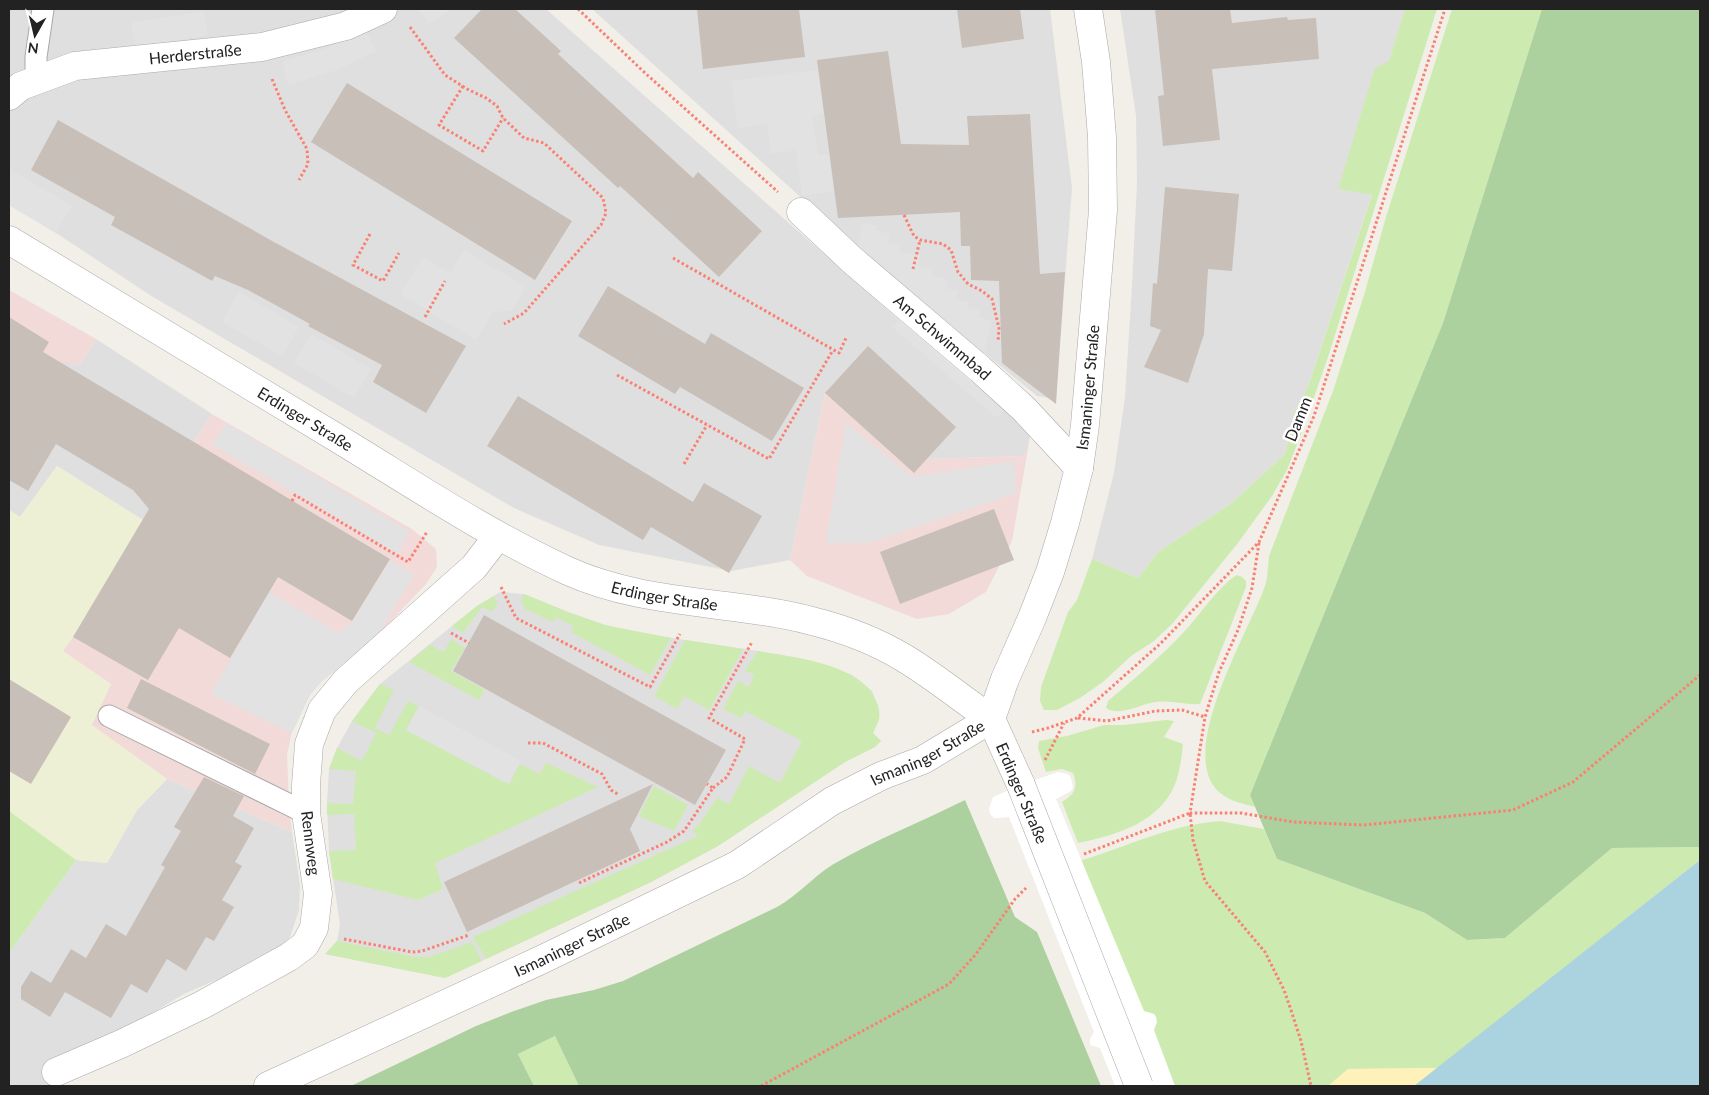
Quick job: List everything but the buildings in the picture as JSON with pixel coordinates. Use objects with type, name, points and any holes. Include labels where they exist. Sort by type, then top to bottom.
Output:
[{"type":"street","name":"Herderstraße","points":[[9,96],[21,86],[75,66],[262,47],[346,26],[383,9]]},
{"type":"street","name":"Ismaninger Straße","points":[[268,1086],[560,951],[737,865],[832,801],[881,776],[923,760],[991,719],[1050,572],[1065,523],[1078,468],[1085,425],[1102,210],[1102,137],[1096,62],[1088,9]]},
{"type":"street","name":"Am Schwimmbad","points":[[801,212],[852,260],[1024,409],[1078,468]]},
{"type":"street","name":"Erdinger Straße","points":[[9,240],[498,536],[570,572],[645,595],[791,616],[842,630],[872,641],[905,658],[991,719],[1021,785],[1139,1086]]},
{"type":"street","name":"Rennweg","points":[[56,1072],[121,1044],[210,1000],[288,957],[305,945],[311,932],[318,894],[306,814],[306,785],[310,744],[322,710],[346,681],[474,567],[498,536]]},
{"type":"lane","points":[[36,80],[36,57],[42,9]]},
{"type":"lane","points":[[110,716],[306,814]]},
{"type":"path","points":[[578,9],[645,73],[801,212]]},
{"type":"path","name":"Damm","points":[[1026,733],[1077,718],[1161,643],[1259,542],[1314,416],[1445,9]]},
{"type":"path","points":[[407,24],[445,75],[497,106],[504,118],[524,138],[544,143],[603,198],[606,214],[601,224],[524,313],[504,324]]},
{"type":"path","points":[[262,47],[272,79],[285,110],[307,149],[308,164],[299,180]]},
{"type":"path","points":[[463,86],[439,125],[483,151],[504,118]]},
{"type":"path","points":[[904,215],[914,236],[920,240],[943,244],[951,250],[958,272],[968,284],[992,299],[999,328],[998,346],[980,369]]},
{"type":"path","points":[[370,234],[353,265],[383,281],[398,253]]},
{"type":"path","points":[[673,258],[832,350],[839,353],[846,338]]},
{"type":"path","points":[[425,317],[445,281]]},
{"type":"path","points":[[617,375],[769,459],[832,350]]},
{"type":"path","points":[[684,464],[707,424]]},
{"type":"path","points":[[292,501],[295,495],[301,498],[408,562],[429,529]]},
{"type":"path","points":[[1259,542],[1252,588],[1238,630],[1219,672],[1205,717],[1190,813],[1192,840],[1205,881],[1265,952],[1284,990],[1301,1041],[1311,1086]]},
{"type":"path","points":[[501,587],[516,618],[650,687],[682,631]]},
{"type":"path","points":[[455,635],[469,643]]},
{"type":"path","points":[[579,883],[667,842],[684,831],[713,788],[728,777],[745,739],[709,718],[754,639]]},
{"type":"path","points":[[1082,855],[1190,813],[1241,813],[1293,822],[1363,825],[1513,810],[1573,782],[1700,675]]},
{"type":"path","points":[[1077,718],[1107,721],[1155,711],[1182,710],[1205,717]]},
{"type":"path","points":[[1042,766],[1064,723]]},
{"type":"path","points":[[528,742],[543,744],[602,774],[611,790],[619,795]]},
{"type":"path","points":[[707,784],[713,788]]},
{"type":"path","points":[[761,1086],[949,984],[976,954],[1015,899],[1029,886]]},
{"type":"path","points":[[311,932],[412,952],[422,952],[469,935]]},
{"type":"shaded area","points":[[9,9],[546,9],[1004,410],[1030,434],[1028,449],[1023,456],[927,459],[913,473],[825,393],[790,560],[731,571],[599,545],[514,508],[153,297],[56,233],[9,205]]},
{"type":"shaded area","points":[[418,9],[451,9],[429,24]]},
{"type":"shaded area","points":[[592,9],[1050,9],[1072,188],[1062,318],[1049,398],[1037,396],[857,248]]},
{"type":"shaded area","points":[[1120,9],[1405,9],[1389,62],[1338,189],[1372,194],[1308,387],[1295,411],[1285,454],[1232,503],[1158,552],[1138,578],[1092,559],[1114,473],[1125,397],[1132,286],[1137,182],[1136,116]]},
{"type":"shaded area","points":[[203,11],[208,35],[136,47],[131,23]]},
{"type":"shaded area","points":[[365,28],[376,51],[340,69],[289,85],[282,62],[330,47]]},
{"type":"shaded area","points":[[818,70],[824,113],[812,116],[818,155],[829,154],[834,191],[802,196],[796,150],[771,154],[767,124],[738,128],[731,81]]},
{"type":"shaded area","points":[[9,169],[72,206],[56,233],[9,205]]},
{"type":"shaded area","points":[[863,223],[877,226],[876,231],[890,234],[888,243],[901,245],[899,252],[920,256],[918,266],[933,269],[932,276],[947,279],[945,288],[958,291],[956,299],[969,302],[967,308],[981,310],[979,318],[992,320],[984,355],[857,248]]},
{"type":"shaded area","points":[[464,250],[526,287],[512,310],[493,312],[476,340],[400,294],[423,257],[450,273]]},
{"type":"shaded area","points":[[9,290],[96,339],[80,365],[55,360],[9,422]]},
{"type":"shaded area","points":[[239,292],[299,327],[282,356],[222,322]]},
{"type":"shaded area","points":[[899,320],[1004,410],[997,418],[893,328]]},
{"type":"shaded area","points":[[311,334],[371,369],[354,398],[294,363]]},
{"type":"shaded area","points":[[96,339],[212,414],[143,520],[57,466],[20,517],[9,510],[9,422],[55,359],[80,365]]},
{"type":"shaded area","points":[[825,393],[913,473],[927,459],[1023,456],[1028,449],[1012,541],[986,592],[949,614],[917,619],[807,576],[790,560]]},
{"type":"shaded area","points":[[212,414],[412,529],[436,549],[437,567],[426,584],[377,636],[321,682],[310,695],[292,731],[287,755],[292,832],[167,779],[91,725],[111,684],[62,651],[73,637],[143,520]]},
{"type":"shaded area","points":[[226,423],[410,532],[397,554],[213,445]]},
{"type":"shaded area","points":[[846,423],[912,477],[1014,461],[1016,493],[869,543],[826,543]]},
{"type":"shaded area","points":[[390,560],[414,575],[377,636],[321,682],[310,695],[292,733],[211,694],[269,592],[338,633],[353,621]]},
{"type":"shaded area","points":[[500,592],[524,594],[605,625],[640,633],[758,651],[808,660],[832,667],[852,675],[872,691],[879,709],[879,718],[873,733],[881,741],[875,747],[845,762],[718,846],[651,882],[445,978],[325,954],[337,941],[340,925],[329,851],[327,803],[329,769],[337,748],[352,721],[380,684],[477,606]]},
{"type":"shaded area","points":[[419,706],[521,761],[509,784],[406,730]]},
{"type":"shaded area","points":[[167,779],[292,832],[300,885],[299,910],[290,937],[279,949],[253,964],[184,994],[87,1052],[60,1086],[9,1086],[9,953],[76,860],[107,863],[137,810]]},
{"type":"green space","points":[[1405,9],[1437,9],[1329,354],[1287,470],[1272,496],[1238,543],[1173,623],[1154,641],[1131,656],[1103,682],[1080,698],[1057,710],[1044,710],[1040,701],[1041,687],[1068,612],[1077,600],[1092,559],[1138,578],[1158,552],[1232,503],[1285,454],[1295,411],[1308,387],[1372,195],[1338,189],[1375,68],[1389,61]]},
{"type":"green space","points":[[1452,9],[1542,9],[1443,323],[1250,795],[1255,807],[1224,796],[1208,775],[1206,750],[1210,722],[1232,661],[1265,586],[1269,556],[1333,391]]},
{"type":"green space","points":[[1542,9],[1700,9],[1700,847],[1612,848],[1505,938],[1467,940],[1425,913],[1277,859],[1250,795],[1443,323]]},
{"type":"green space","points":[[57,466],[143,520],[63,651],[111,684],[92,725],[167,779],[137,810],[107,863],[76,860],[9,811],[9,510],[20,517]]},
{"type":"green space","points":[[1237,575],[1246,581],[1246,587],[1200,704],[1150,703],[1124,711],[1106,708],[1108,701],[1173,643],[1224,586]]},
{"type":"green space","points":[[524,594],[605,625],[671,638],[650,675],[571,632],[573,626],[556,617],[553,622],[525,609],[521,601]]},
{"type":"green space","points":[[494,596],[498,603],[492,612],[482,607],[463,633],[452,626],[477,606]]},
{"type":"green space","points":[[451,639],[465,648],[451,671],[485,690],[479,700],[409,662],[430,645],[444,652]]},
{"type":"green space","points":[[685,640],[743,649],[709,710],[684,696],[677,709],[654,696]]},
{"type":"green space","points":[[758,651],[790,656],[826,665],[858,679],[870,690],[877,703],[879,717],[873,733],[881,741],[875,747],[845,762],[718,846],[651,882],[486,959],[473,937],[698,836],[692,831],[701,822],[717,798],[729,804],[749,766],[780,783],[802,741],[745,711],[741,718],[723,709],[738,681],[749,687],[754,675],[745,670]]},
{"type":"green space","points":[[380,684],[394,690],[375,728],[389,735],[408,701],[419,706],[406,730],[508,784],[520,764],[540,774],[546,763],[598,787],[435,863],[443,889],[418,900],[333,879],[329,851],[356,850],[354,814],[327,815],[327,803],[353,804],[356,771],[329,769],[337,748],[362,761],[376,733],[352,721]]},
{"type":"green space","points":[[1166,720],[1174,721],[1164,737],[1183,744],[1177,779],[1170,794],[1150,816],[1137,824],[1108,836],[1078,843],[1062,802],[1073,793],[1075,782],[1073,773],[1062,769],[1046,772],[1038,748],[1039,741],[1067,736],[1104,725],[1124,725]]},
{"type":"green space","points":[[654,786],[688,805],[674,831],[639,816]]},
{"type":"green space","points":[[965,800],[1015,917],[1037,932],[1101,1086],[579,1086],[555,1036],[518,1054],[534,1086],[351,1086],[476,1026],[514,1011],[546,1000],[594,990],[623,981],[777,907],[832,865],[881,839]]},
{"type":"green space","points":[[9,811],[76,860],[9,953]]},
{"type":"green space","points":[[1220,821],[1264,829],[1277,859],[1425,913],[1467,940],[1505,938],[1612,848],[1700,847],[1700,860],[1438,1068],[1348,1069],[1328,1086],[1169,1086],[1080,861],[1166,831]]},
{"type":"green space","points":[[337,941],[415,957],[429,957],[472,942],[482,961],[445,978],[325,954]]},
{"type":"green space","points":[[555,1036],[579,1086],[534,1086],[518,1054]]},
{"type":"sand","points":[[1438,1068],[1414,1086],[1328,1086],[1348,1069]]},
{"type":"water","points":[[1700,860],[1700,1086],[1414,1086]]},
{"type":"pier","points":[[1058,772],[1068,774],[1073,787],[1071,791],[1056,799],[1144,1011],[1154,1014],[1156,1017],[1157,1022],[1154,1030],[1175,1086],[1115,1086],[1100,1048],[1090,1045],[1090,1039],[1094,1032],[1009,817],[994,818],[990,814],[989,809],[993,797]]}]
